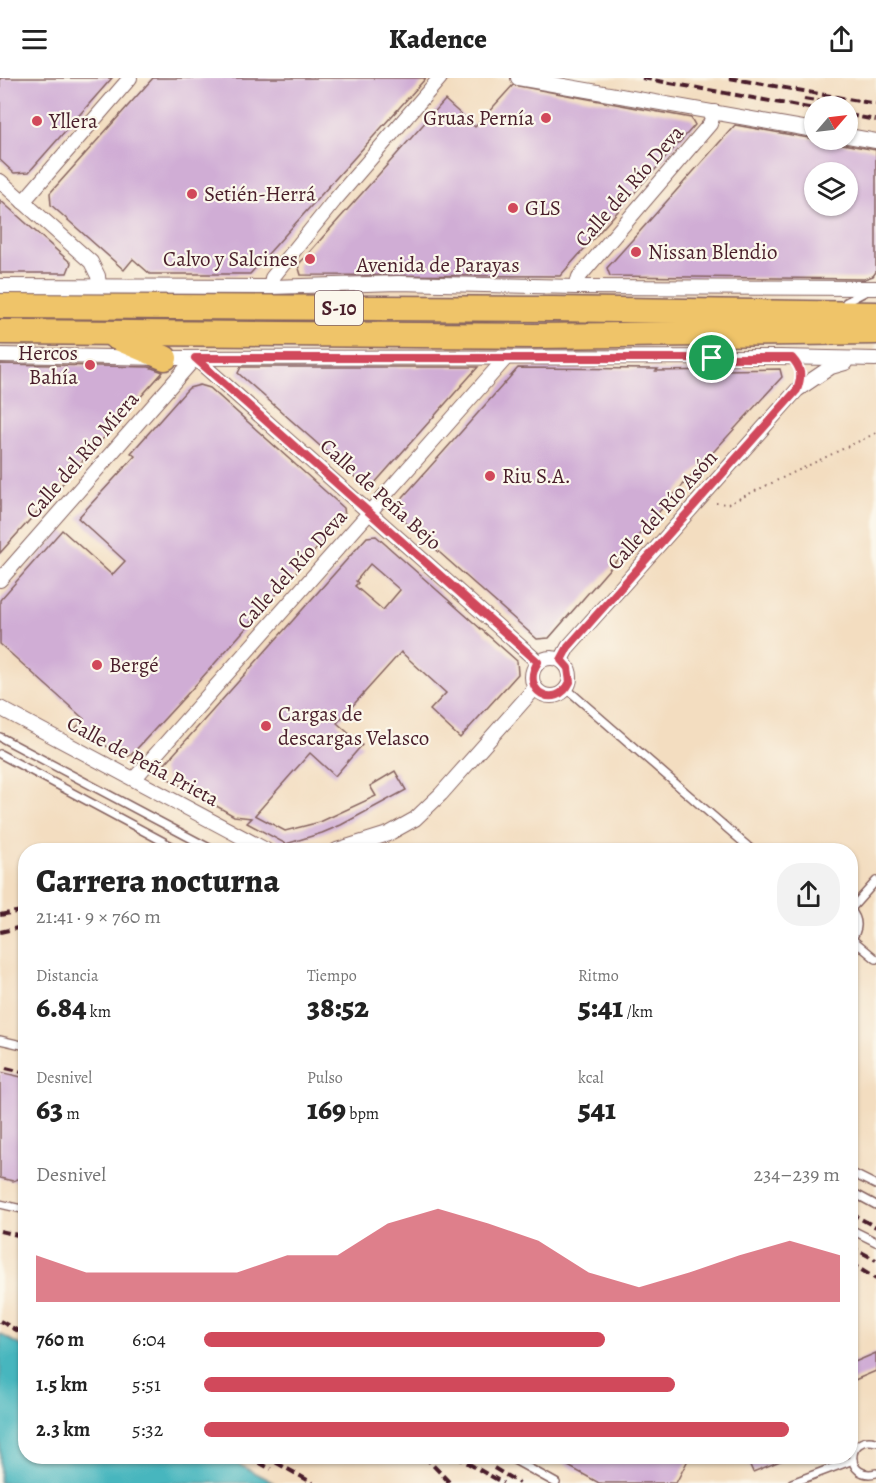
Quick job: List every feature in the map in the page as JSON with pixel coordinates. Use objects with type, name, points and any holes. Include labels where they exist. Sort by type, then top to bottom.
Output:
[{"type":"highway","points":[[677,311],[789,302],[846,302],[875,293]]},
{"type":"highway","name":"S-10","points":[[0,306],[876,314]]},
{"type":"highway","name":"S-10","points":[[0,332],[536,336],[876,332]]},
{"type":"highway","points":[[105,332],[165,358]]},
{"type":"highway","points":[[677,335],[876,343]]},
{"type":"street","points":[[23,202],[130,78]]},
{"type":"street","points":[[271,287],[272,278],[334,201],[440,78]]},
{"type":"street","points":[[518,78],[804,128]]},
{"type":"street","name":"Calle del Río Deva","points":[[576,287],[579,277],[710,124],[714,112]]},
{"type":"street","points":[[858,138],[876,141]]},
{"type":"street","points":[[0,181],[91,262],[98,276],[99,286]]},
{"type":"street","name":"Avenida de Parayas","points":[[0,286],[271,287],[398,284],[875,293]]},
{"type":"street","points":[[0,355],[165,358],[876,359]]},
{"type":"street","name":"Calle de Peña Bejo","points":[[195,358],[538,662]]},
{"type":"street","name":"Calle del Río Miera","points":[[0,580],[195,358]]},
{"type":"street","points":[[792,358],[801,372],[797,390]]},
{"type":"street","name":"Calle del Río Deva","points":[[134,779],[505,359]]},
{"type":"street","name":"Calle del Río Asón","points":[[561,660],[568,647],[797,390],[831,367],[856,359]]},
{"type":"street","points":[[551,658],[561,660],[571,675],[567,688],[562,694],[553,697],[545,696],[535,688],[533,670],[538,662],[551,658]]},
{"type":"street","points":[[359,843],[388,834],[415,819],[535,688]]},
{"type":"street","name":"Calle de Peña Prieta","points":[[0,708],[253,843]]},
{"type":"lane","points":[[567,688],[744,843]]},
{"type":"lane","points":[[0,737],[200,843]]},
{"type":"lane","points":[[0,754],[166,843]]},
{"type":"lane","points":[[858,901],[876,881]]},
{"type":"lane","points":[[858,945],[876,959]]},
{"type":"lane","points":[[0,1040],[18,1044]]},
{"type":"lane","points":[[858,1176],[876,1185]]},
{"type":"lane","points":[[858,1195],[876,1205]]},
{"type":"lane","points":[[0,1204],[18,1208]]},
{"type":"lane","points":[[858,1232],[876,1242]]},
{"type":"lane","points":[[858,1445],[868,1441],[876,1442]]},
{"type":"lane","points":[[522,1464],[556,1483]]},
{"type":"lane","points":[[792,1483],[842,1464]]},
{"type":"lane","points":[[854,1464],[861,1472],[876,1473]]},
{"type":"path","points":[[698,501],[728,504],[876,433]]},
{"type":"water","points":[[0,1334],[18,1344],[18,1464],[238,1464],[274,1483],[0,1483]]},
{"type":"building","name":"Yllera","points":[[0,78],[112,78],[29,172],[14,173],[0,160]]},
{"type":"building","points":[[153,78],[426,78],[250,274],[150,274],[133,259],[124,270],[51,205],[50,193]]},
{"type":"building","points":[[513,85],[691,118],[695,125],[560,276],[301,275],[298,265],[445,100],[475,127]]},
{"type":"building","points":[[735,125],[804,137],[804,150],[858,150],[858,147],[876,150],[876,272],[873,276],[864,279],[610,276],[607,268]]},
{"type":"building","points":[[0,200],[71,263],[67,273],[0,273]]},
{"type":"building","points":[[0,364],[149,367],[163,372],[0,553]]},
{"type":"building","points":[[241,367],[478,367],[373,485],[365,486],[238,373]]},
{"type":"building","points":[[518,368],[658,369],[656,371],[780,369],[782,377],[672,497],[549,638],[537,639],[396,514],[396,505]]},
{"type":"building","points":[[200,385],[210,388],[344,508],[345,517],[191,690],[131,755],[126,757],[75,729],[84,719],[0,644],[0,600],[62,530],[112,575],[125,561],[78,518],[135,456],[131,453],[185,392],[189,388]]},
{"type":"building","points":[[376,536],[517,661],[518,674],[460,738],[430,710],[446,693],[401,652],[337,723],[362,745],[335,776],[310,753],[255,815],[285,831],[320,822],[376,796],[370,786],[395,771],[406,790],[341,825],[289,843],[284,843],[247,823],[252,818],[234,816],[167,778],[163,771],[164,765],[367,537]],"holes":[[[370,564],[400,590],[383,610],[355,586],[358,583],[356,581]]]},
{"type":"building","points":[[0,1072],[18,1076],[18,1179],[13,1181],[0,1178]]},
{"type":"building","points":[[876,1353],[876,1371],[858,1379],[858,1361]]},
{"type":"building","points":[[565,1464],[686,1464],[676,1483],[599,1483]]},
{"type":"building","points":[[750,1464],[773,1464],[753,1472]]},
{"type":"railway","points":[[642,78],[804,107]]},
{"type":"railway","points":[[729,78],[876,104]]},
{"type":"railway","points":[[858,117],[876,120]]},
{"type":"railway","points":[[0,915],[18,912]]},
{"type":"railway","points":[[0,932],[18,928]]},
{"type":"railway","points":[[6,1068],[18,1071]]},
{"type":"railway","points":[[858,1217],[876,1227]]},
{"type":"railway","points":[[0,1231],[18,1235]]},
{"type":"railway","points":[[858,1250],[876,1260]]},
{"type":"railway","points":[[858,1268],[876,1279]]},
{"type":"railway","points":[[0,1321],[18,1331]]},
{"type":"railway","points":[[262,1464],[271,1469]]},
{"type":"railway","points":[[279,1464],[313,1483]]},
{"type":"railway","points":[[432,1464],[450,1483]]},
{"type":"railway","points":[[469,1464],[503,1483]]},
{"type":"railway","points":[[494,1468],[519,1483]]},
{"type":"place","name":"Gruas Pernía","points":[[546,118]]},
{"type":"place","name":"Yllera","points":[[37,121]]},
{"type":"place","name":"Setién-Herrá","points":[[192,194]]},
{"type":"place","name":"GLS","points":[[513,208]]},
{"type":"place","name":"Nissan Blendio","points":[[636,252]]},
{"type":"place","name":"Calvo y Salcines","points":[[310,259]]},
{"type":"place","name":"Hercos Bahía","points":[[90,365]]},
{"type":"place","name":"Riu S.A.","points":[[490,476]]},
{"type":"place","name":"Bergé","points":[[97,665]]},
{"type":"place","name":"Cargas de descargas Velasco","points":[[266,726]]},
{"type":"route","points":[[195,358],[505,359],[712,358],[792,358],[801,372],[801,379],[797,390],[568,647],[561,660],[571,675],[570,682],[562,694],[553,697],[545,696],[535,688],[532,677],[538,662],[195,358]]}]
